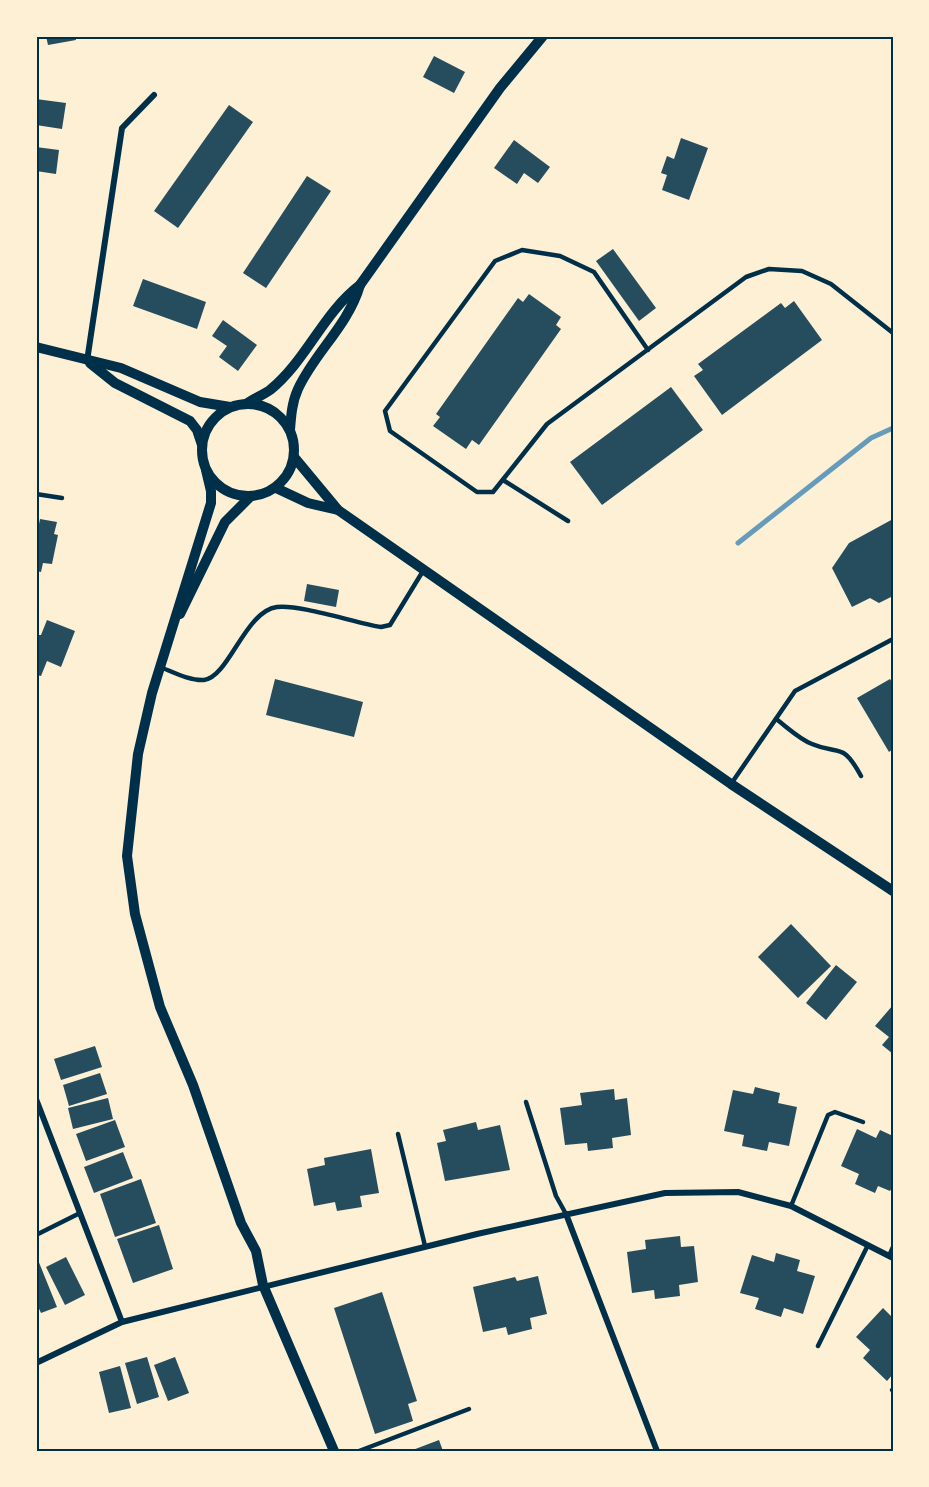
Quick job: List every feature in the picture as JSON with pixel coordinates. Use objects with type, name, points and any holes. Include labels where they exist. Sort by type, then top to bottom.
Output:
[{"type":"street","points":[[36,347],[121,368],[200,402],[230,407],[246,404],[270,390],[309,345],[342,299],[360,285],[500,88],[543,36]]},
{"type":"street","points":[[87,361],[122,128],[154,95]]},
{"type":"street","points":[[175,621],[189,600],[225,522],[250,497],[276,488],[288,474],[294,457],[290,430],[292,406],[298,388],[353,307],[360,285]]},
{"type":"street","points":[[87,361],[116,383],[190,422],[197,429],[202,446],[211,491],[211,503],[160,667],[138,754],[127,856],[135,914],[160,1007],[193,1085],[241,1223],[256,1251],[263,1285],[332,1450]]},
{"type":"street","points":[[246,404],[272,410],[290,430]]},
{"type":"street","points":[[202,446],[210,423],[230,407]]},
{"type":"street","points":[[294,457],[338,510],[731,784],[893,891]]},
{"type":"street","points":[[206,470],[224,490],[250,497]]},
{"type":"street","points":[[276,488],[308,502],[338,510]]},
{"type":"street","points":[[36,1099],[122,1322]]},
{"type":"street","points":[[36,1363],[122,1322],[425,1246],[665,1193],[738,1192],[791,1206],[891,1257]]},
{"type":"street","points":[[566,1214],[657,1451]]},
{"type":"lane","points":[[648,350],[594,272],[560,256],[522,250],[495,261],[385,411],[390,431],[477,492],[493,492],[547,424],[648,350],[746,277],[769,269],[802,271],[831,284],[893,333]]},
{"type":"lane","points":[[503,480],[568,521]]},
{"type":"lane","points":[[36,494],[62,498]]},
{"type":"lane","points":[[160,667],[205,680],[216,673],[260,616],[275,607],[294,607],[381,627],[390,625],[424,569]]},
{"type":"lane","points":[[731,784],[795,691],[893,639]]},
{"type":"lane","points":[[776,719],[812,744],[835,748],[851,758],[861,776]]},
{"type":"lane","points":[[526,1102],[556,1196],[566,1214]]},
{"type":"lane","points":[[791,1206],[828,1115],[835,1112],[863,1122]]},
{"type":"lane","points":[[398,1134],[425,1246]]},
{"type":"lane","points":[[36,1235],[80,1213]]},
{"type":"lane","points":[[818,1346],[868,1245]]},
{"type":"lane","points":[[891,1257],[893,1247]]},
{"type":"lane","points":[[358,1451],[469,1409]]},
{"type":"building","points":[[46,36],[75,36],[76,40],[48,45]]},
{"type":"building","points":[[434,56],[465,72],[454,93],[423,77]]},
{"type":"building","points":[[36,99],[66,103],[62,129],[36,125]]},
{"type":"building","points":[[229,105],[253,122],[178,228],[154,211]]},
{"type":"building","points":[[681,138],[708,148],[689,200],[662,190],[667,175],[661,173],[667,156],[674,159]]},
{"type":"building","points":[[514,140],[550,167],[538,183],[524,173],[517,184],[494,168]]},
{"type":"building","points":[[36,147],[59,150],[56,174],[36,171]]},
{"type":"building","points":[[307,176],[331,191],[266,288],[243,273]]},
{"type":"building","points":[[613,249],[656,308],[639,321],[596,261]]},
{"type":"building","points":[[143,279],[206,302],[197,329],[133,306]]},
{"type":"building","points":[[529,294],[561,317],[556,325],[561,329],[479,445],[472,440],[466,449],[433,426],[440,417],[436,414],[518,298],[523,302]]},
{"type":"building","points":[[794,301],[822,340],[722,415],[694,376],[703,370],[698,364],[781,303],[785,308]]},
{"type":"building","points":[[223,320],[257,345],[238,371],[219,357],[227,346],[212,336]]},
{"type":"building","points":[[671,387],[703,430],[602,505],[570,462]]},
{"type":"building","points":[[40,519],[57,522],[54,534],[58,535],[52,564],[43,563],[41,572],[36,571],[36,539]]},
{"type":"building","points":[[893,519],[893,596],[879,603],[870,598],[852,607],[832,568],[849,543]]},
{"type":"building","points":[[307,584],[339,590],[336,607],[304,601]]},
{"type":"building","points":[[47,620],[75,631],[61,667],[47,661],[41,676],[36,675],[36,635],[41,635]]},
{"type":"building","points":[[275,679],[363,702],[354,737],[266,715]]},
{"type":"building","points":[[890,679],[893,684],[893,749],[889,752],[857,698]]},
{"type":"building","points":[[791,924],[831,966],[798,998],[758,957]]},
{"type":"building","points":[[836,965],[857,982],[826,1020],[806,1003]]},
{"type":"building","points":[[893,1005],[893,1054],[882,1045],[889,1037],[875,1026]]},
{"type":"building","points":[[95,1046],[102,1067],[61,1080],[54,1059]]},
{"type":"building","points":[[100,1073],[107,1094],[69,1106],[63,1085]]},
{"type":"building","points":[[755,1087],[780,1093],[778,1103],[797,1107],[789,1146],[769,1142],[767,1151],[742,1146],[744,1135],[724,1131],[733,1090],[753,1094]]},
{"type":"building","points":[[614,1089],[615,1100],[627,1098],[631,1135],[612,1138],[613,1148],[588,1151],[587,1143],[565,1145],[560,1108],[582,1105],[580,1093]]},
{"type":"building","points":[[108,1098],[113,1119],[73,1129],[68,1108]]},
{"type":"building","points":[[115,1120],[125,1147],[86,1161],[76,1134]]},
{"type":"building","points":[[476,1122],[478,1130],[500,1125],[510,1170],[445,1181],[437,1143],[446,1141],[443,1130]]},
{"type":"building","points":[[857,1129],[876,1138],[880,1130],[893,1136],[893,1186],[890,1191],[878,1186],[875,1193],[855,1184],[859,1174],[841,1166]]},
{"type":"building","points":[[371,1149],[379,1193],[360,1196],[362,1207],[337,1211],[335,1202],[314,1206],[307,1169],[325,1165],[324,1158]]},
{"type":"building","points":[[123,1152],[133,1178],[94,1193],[84,1167]]},
{"type":"building","points":[[141,1179],[156,1223],[115,1237],[100,1194]]},
{"type":"building","points":[[159,1225],[173,1269],[133,1283],[117,1239]]},
{"type":"building","points":[[680,1236],[681,1247],[694,1246],[698,1282],[679,1285],[680,1296],[655,1299],[654,1290],[632,1293],[627,1252],[646,1249],[645,1240]]},
{"type":"building","points":[[776,1253],[800,1260],[797,1271],[815,1276],[803,1314],[784,1308],[781,1317],[755,1309],[759,1298],[740,1293],[752,1255],[774,1262]]},
{"type":"building","points":[[66,1257],[85,1295],[65,1305],[46,1267]]},
{"type":"building","points":[[38,1260],[57,1307],[41,1313],[36,1302]]},
{"type":"building","points":[[538,1276],[547,1314],[530,1318],[532,1329],[508,1335],[506,1327],[483,1332],[473,1287],[515,1277],[517,1281]]},
{"type":"building","points":[[382,1292],[417,1401],[408,1404],[413,1421],[375,1434],[334,1308]]},
{"type":"building","points":[[883,1308],[893,1318],[893,1374],[887,1381],[863,1358],[870,1350],[856,1337]]},
{"type":"building","points":[[147,1357],[159,1397],[137,1404],[125,1363]]},
{"type":"building","points":[[175,1357],[189,1393],[168,1401],[154,1365]]},
{"type":"building","points":[[120,1366],[131,1408],[109,1413],[99,1372]]},
{"type":"building","points":[[439,1440],[443,1451],[410,1451]]},
{"type":"waterway","points":[[738,543],[871,438],[893,428]]}]
